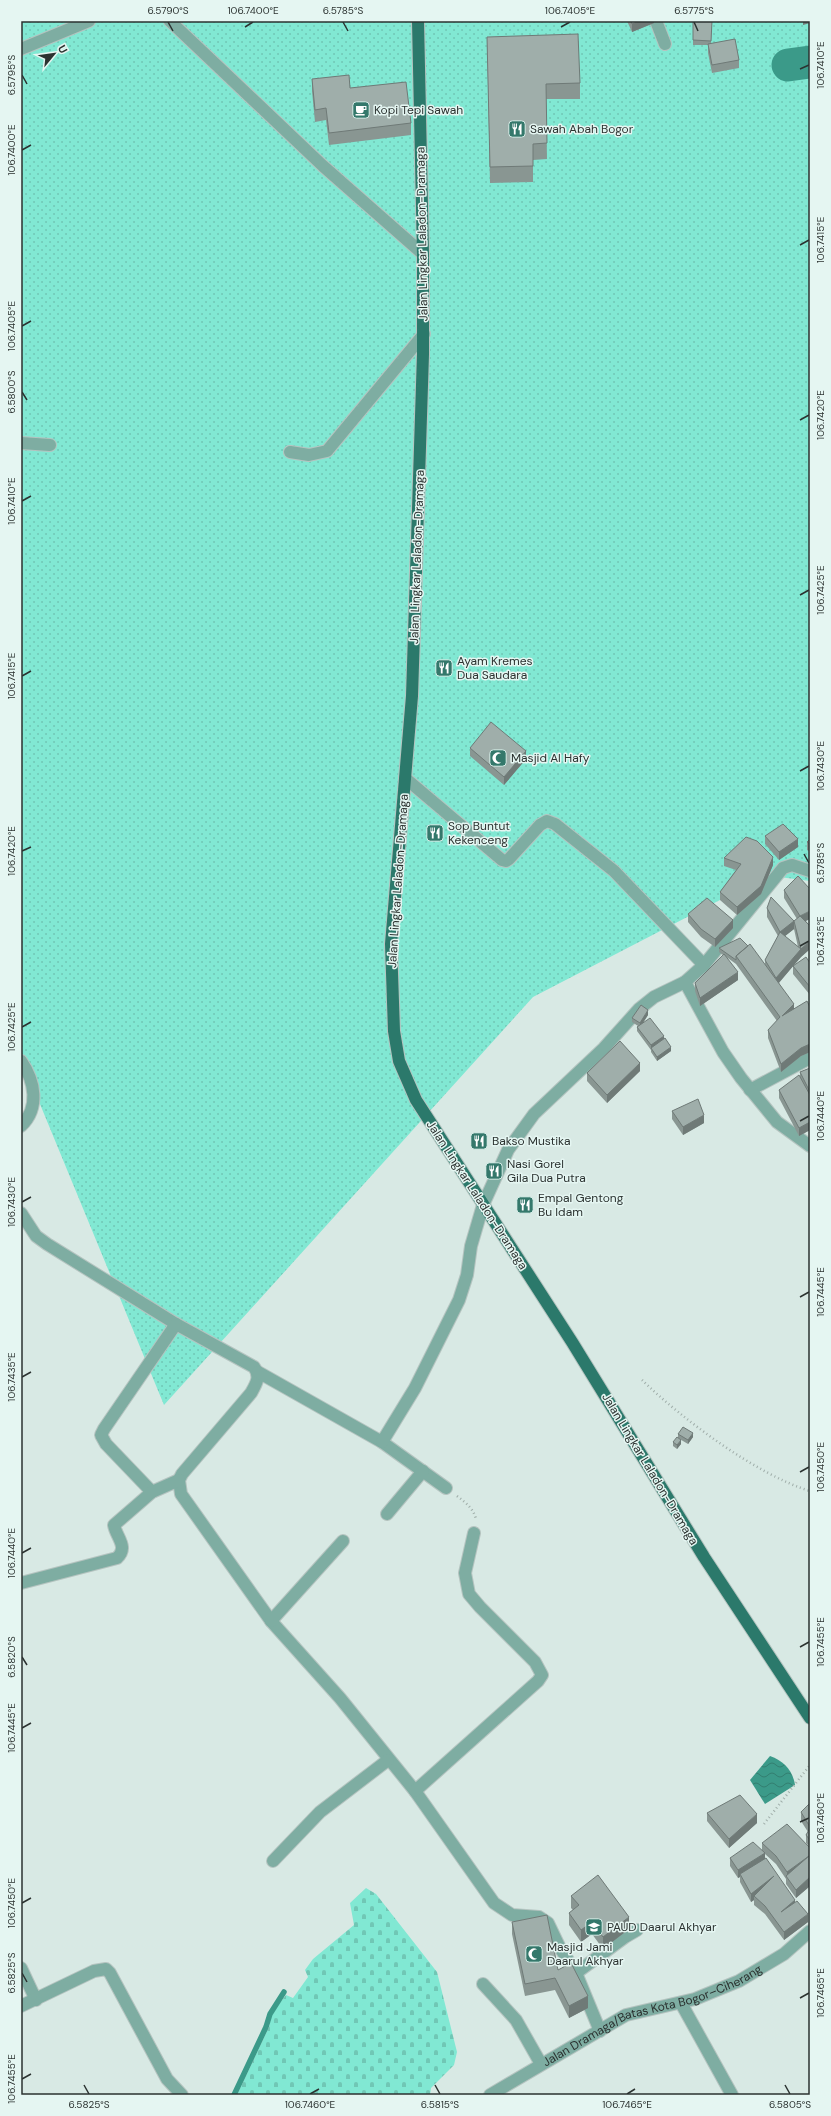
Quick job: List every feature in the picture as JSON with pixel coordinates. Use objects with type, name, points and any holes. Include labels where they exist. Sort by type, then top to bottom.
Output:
[{"type":"main road","name":"Jalan Lingkar Laladon-Dramaga","points":[[418,21],[424,334],[412,696],[391,944],[394,1031],[399,1061],[416,1100],[482,1205],[572,1342],[704,1558],[810,1718]]},
{"type":"street","points":[[21,49],[89,21]]},
{"type":"street","points":[[170,21],[323,166],[423,254]]},
{"type":"street","points":[[656,21],[665,44]]},
{"type":"street","points":[[290,452],[309,456],[328,451],[424,334]]},
{"type":"street","points":[[21,443],[50,445]]},
{"type":"street","points":[[405,778],[502,860],[509,859],[540,825],[547,821],[555,824],[614,871],[704,965]]},
{"type":"street","points":[[382,1442],[415,1388],[459,1300],[467,1275],[471,1246],[482,1205],[508,1150],[534,1114],[604,1048],[647,1002],[662,992],[685,982],[704,965],[783,868],[792,866],[810,871]]},
{"type":"street","points":[[685,982],[723,1052],[750,1090],[783,1128],[810,1146]]},
{"type":"street","points":[[750,1090],[810,1058]]},
{"type":"street","points":[[21,1061],[32,1080],[34,1092],[29,1118],[21,1126]]},
{"type":"street","points":[[21,1212],[36,1236],[176,1324],[249,1363],[258,1372],[382,1442],[446,1488]]},
{"type":"street","points":[[152,1492],[106,1444],[101,1435],[176,1324]]},
{"type":"street","points":[[21,1583],[117,1558],[122,1553],[122,1548],[114,1525],[152,1492],[179,1480],[188,1465],[251,1393],[258,1378],[258,1372]]},
{"type":"street","points":[[386,1514],[423,1471]]},
{"type":"street","points":[[179,1480],[181,1494],[271,1621],[340,1698],[414,1791],[494,1903],[512,1915],[539,1917],[545,1920],[576,1973],[600,2031]]},
{"type":"street","points":[[414,1791],[538,1681],[542,1675],[535,1662],[469,1594],[465,1573],[474,1534]]},
{"type":"street","points":[[271,1621],[343,1541]]},
{"type":"street","points":[[273,1861],[320,1812],[388,1760]]},
{"type":"street","points":[[576,1973],[637,1930]]},
{"type":"street","name":"Jalan Dramaga/Batas Kota Bogor–Ciherang","points":[[490,2095],[626,2015],[681,2003],[709,1995],[739,1982],[784,1954],[810,1931]]},
{"type":"street","points":[[21,1968],[36,2000]]},
{"type":"street","points":[[21,2006],[94,1971],[106,1969],[112,1976],[168,2078],[182,2095]]},
{"type":"street","points":[[483,1984],[516,2020],[541,2064]]},
{"type":"street","points":[[681,2003],[731,2092]]},
{"type":"path","points":[[642,1380],[703,1431],[718,1441],[776,1476],[810,1491]]},
{"type":"path","points":[[446,1488],[473,1510],[476,1525],[474,1534]]},
{"type":"path","points":[[764,1824],[810,1765]]},
{"type":"green space","points":[[21,21],[810,21],[810,881],[741,872],[720,900],[533,997],[164,1405],[21,1058]]},
{"type":"green space","points":[[366,1888],[376,1894],[437,1972],[457,2052],[454,2065],[431,2088],[430,2095],[237,2095],[269,2027],[272,2013],[286,1995],[293,1998],[308,1977],[305,1970],[313,1959],[354,1925],[350,1903]]},
{"type":"water","points":[[770,1756],[780,1761],[787,1767],[792,1775],[795,1785],[765,1804],[750,1780]]},
{"type":"building","points":[[631,21],[640,21],[632,24]]},
{"type":"building","points":[[693,21],[712,21],[711,41],[693,40]]},
{"type":"building","name":"Sawah Abah Bogor","points":[[578,34],[580,83],[546,84],[547,143],[533,144],[533,166],[490,167],[487,37]]},
{"type":"building","points":[[735,39],[739,60],[712,65],[708,44]]},
{"type":"building","name":"Kopi Tepi Sawah","points":[[349,75],[350,88],[406,82],[411,123],[329,133],[326,108],[315,110],[312,79]]},
{"type":"building","name":"Masjid Al Hafy","points":[[491,722],[526,751],[504,777],[470,748]]},
{"type":"building","points":[[783,824],[798,839],[779,852],[765,836]]},
{"type":"building","points":[[746,837],[757,841],[773,857],[761,886],[737,907],[720,892],[741,864],[724,858]]},
{"type":"building","points":[[798,876],[810,889],[810,911],[800,916],[784,890]]},
{"type":"building","points":[[771,897],[794,921],[780,932],[767,908]]},
{"type":"building","points":[[707,898],[733,920],[715,939],[701,929],[688,914]]},
{"type":"building","points":[[800,916],[810,926],[810,941],[801,949],[794,921]]},
{"type":"building","points":[[780,932],[801,949],[776,978],[765,960]]},
{"type":"building","points":[[740,938],[748,946],[736,956],[736,960],[719,948]]},
{"type":"building","points":[[750,944],[794,1004],[782,1016],[807,1001],[810,1007],[810,1044],[801,1048],[781,1064],[768,1030],[780,1017],[736,956]]},
{"type":"building","points":[[724,954],[738,972],[700,998],[695,983]]},
{"type":"building","points":[[806,957],[810,963],[810,987],[793,966]]},
{"type":"building","points":[[641,1005],[648,1010],[640,1023],[632,1018]]},
{"type":"building","points":[[650,1018],[664,1036],[651,1045],[637,1027]]},
{"type":"building","points":[[665,1038],[671,1047],[657,1057],[651,1048]]},
{"type":"building","points":[[620,1041],[640,1063],[607,1095],[587,1073]]},
{"type":"building","points":[[810,1068],[810,1089],[809,1090],[800,1072]]},
{"type":"building","points":[[799,1075],[810,1095],[810,1122],[799,1128],[779,1090]]},
{"type":"building","points":[[698,1099],[704,1115],[683,1127],[672,1111]]},
{"type":"building","points":[[683,1427],[693,1433],[688,1440],[678,1434]]},
{"type":"building","points":[[677,1437],[681,1440],[677,1445],[673,1442]]},
{"type":"building","points":[[740,1795],[757,1814],[729,1839],[707,1813]]},
{"type":"building","points":[[810,1803],[810,1827],[801,1812]]},
{"type":"building","points":[[787,1824],[810,1848],[810,1877],[796,1890],[786,1876],[809,1856],[787,1872],[776,1856],[762,1843]]},
{"type":"building","points":[[810,1828],[810,1840],[806,1835]]},
{"type":"building","points":[[753,1842],[765,1853],[738,1870],[730,1858]]},
{"type":"building","points":[[766,1858],[795,1900],[781,1912],[797,1901],[808,1914],[784,1932],[765,1906],[754,1896],[774,1876],[751,1894],[740,1874]]},
{"type":"building","points":[[598,1875],[629,1917],[603,1937],[592,1922],[581,1930],[569,1913],[579,1905],[571,1896]]},
{"type":"building","name":"Masjid Jami Daarul Akhyar","points":[[547,1915],[558,1970],[571,1963],[588,1996],[569,2006],[555,1978],[525,1984],[512,1922]]},
{"type":"waterway","points":[[788,65],[810,62]]},
{"type":"waterway","points":[[234,2095],[266,2027],[270,2014],[284,1992]]},
{"type":"place","name":"Kopi Tepi Sawah","points":[[361,110]]},
{"type":"place","name":"Sawah Abah Bogor","points":[[517,129]]},
{"type":"place","name":"Ayam Kremes Dua Saudara","points":[[444,668]]},
{"type":"place","name":"Masjid Al Hafy","points":[[498,758]]},
{"type":"place","name":"Sop Buntut Kekenceng","points":[[435,833]]},
{"type":"place","name":"Bakso Mustika","points":[[479,1141]]},
{"type":"place","name":"Nasi Gorel Gila Dua Putra","points":[[494,1171]]},
{"type":"place","name":"Empal Gentong Bu Idam","points":[[525,1205]]},
{"type":"place","name":"PAUD Daarul Akhyar","points":[[594,1927]]},
{"type":"place","name":"Masjid Jami Daarul Akhyar","points":[[534,1954]]}]
